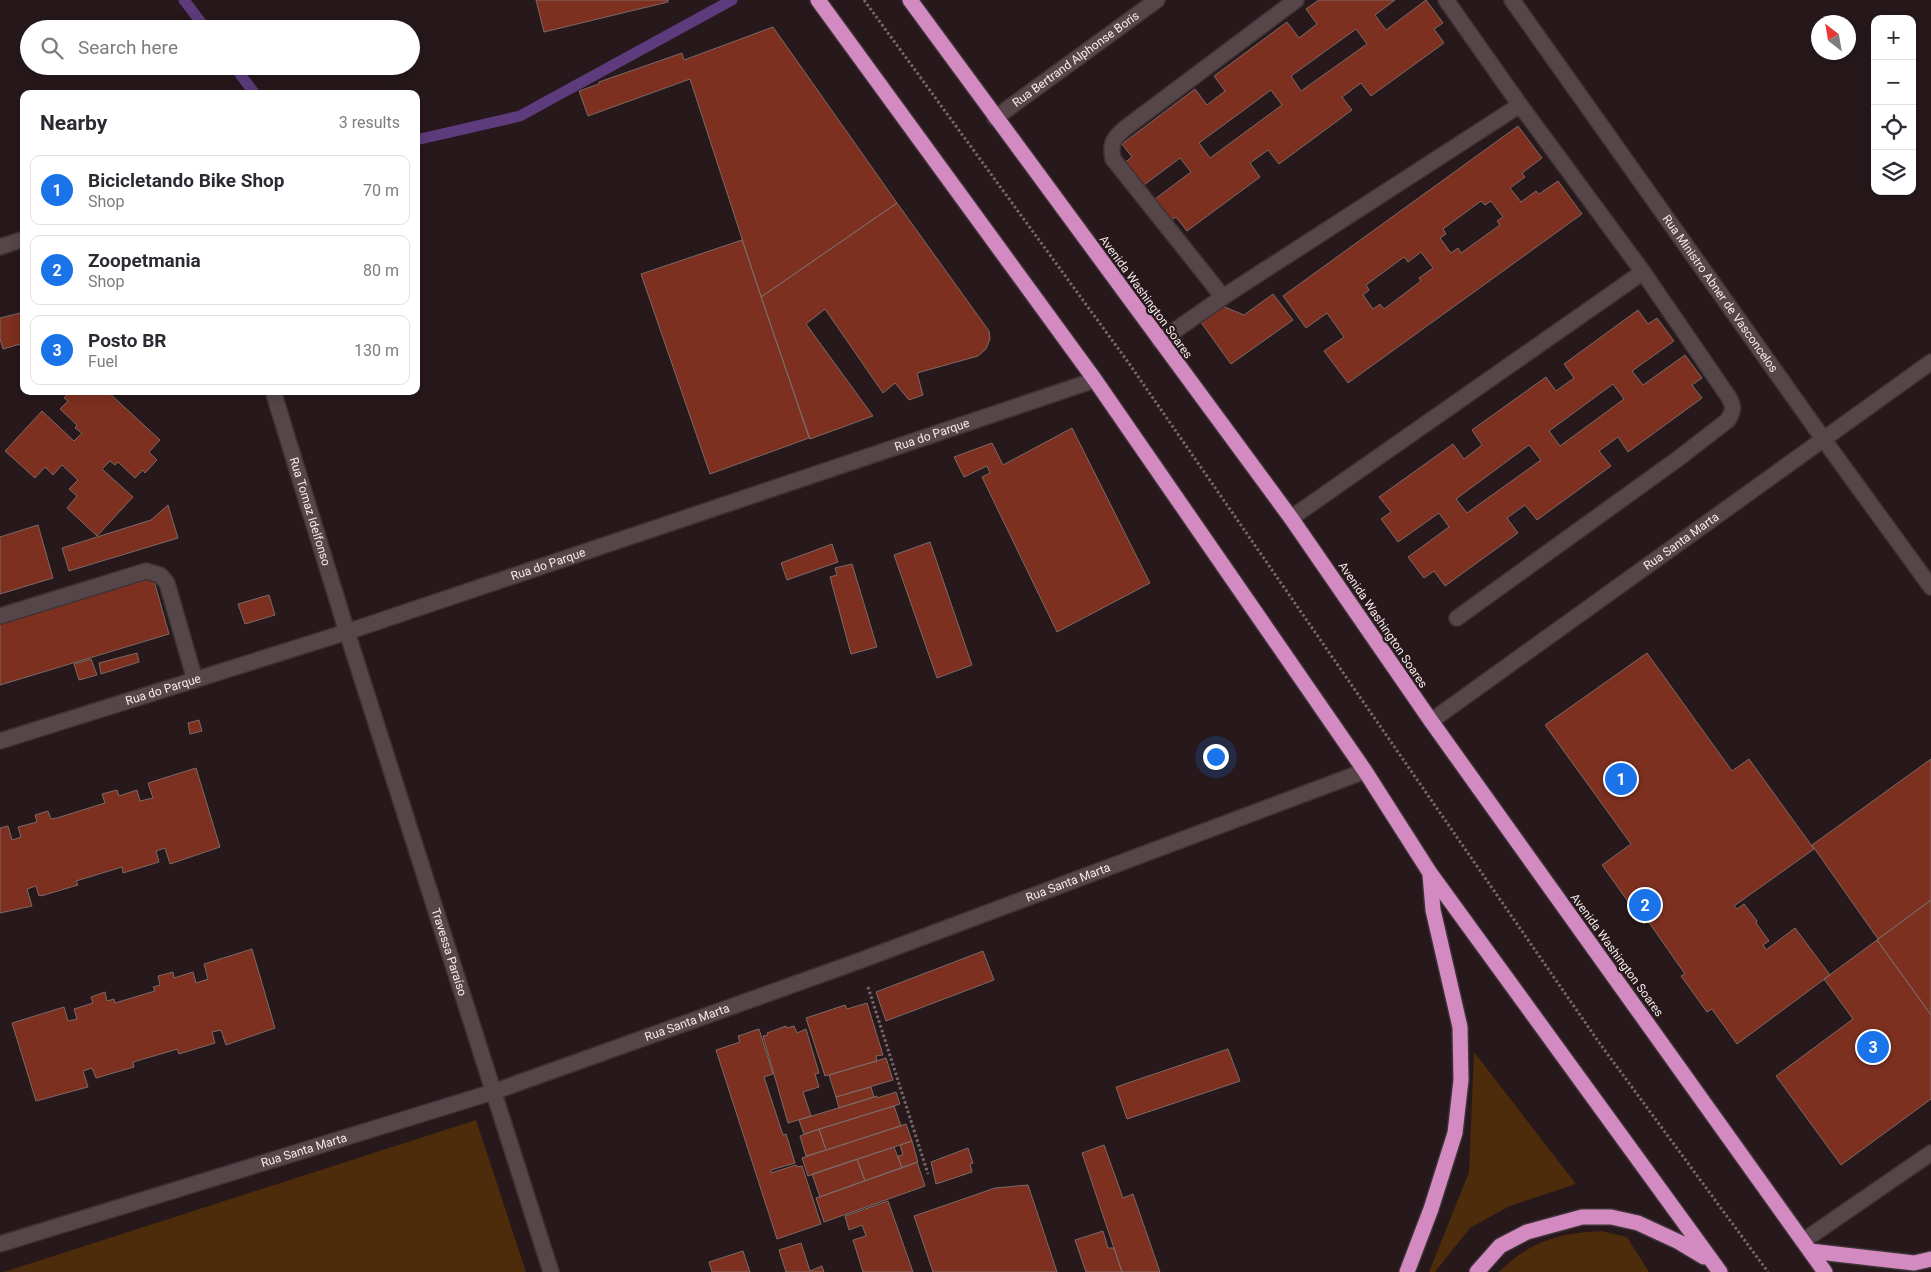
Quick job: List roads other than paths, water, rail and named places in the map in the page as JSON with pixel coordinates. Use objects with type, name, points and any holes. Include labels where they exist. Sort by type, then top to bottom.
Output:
[{"type":"highway","points":[[818,0],[1095,380],[1365,771],[1430,873],[1720,1272]]},
{"type":"highway","name":"Avenida Washington Soares","points":[[910,0],[1291,518],[1431,721],[1825,1272]]},
{"type":"highway","points":[[1407,1272],[1431,1209],[1455,1133],[1461,1080],[1460,1027],[1433,910],[1430,873]]},
{"type":"highway","points":[[1477,1272],[1500,1246],[1527,1232],[1582,1217],[1611,1217],[1638,1223],[1679,1242],[1710,1260]]},
{"type":"highway","points":[[1806,1246],[1914,1263],[1931,1259]]},
{"type":"street","name":"Rua Bertrand Alphonse Boris","points":[[995,118],[1157,0]]},
{"type":"street","points":[[1223,297],[1113,159],[1110,148],[1112,140],[1124,129],[1296,0]]},
{"type":"street","points":[[1446,0],[1643,272],[1733,404],[1733,411],[1728,420],[1679,458],[1457,618]]},
{"type":"street","name":"Rua Ministro Abner de Vasconcelos","points":[[1512,0],[1824,440],[1931,587]]},
{"type":"street","points":[[1160,341],[1223,297],[1520,104]]},
{"type":"street","points":[[0,247],[20,241]]},
{"type":"street","points":[[1291,518],[1643,272]]},
{"type":"street","name":"Rua Santa Marta","points":[[1431,721],[1931,362]]},
{"type":"street","name":"Rua do Parque","points":[[0,741],[346,632],[1095,380]]},
{"type":"street","name":"Rua Tomaz Idelfonso","points":[[274,395],[346,632]]},
{"type":"street","points":[[0,616],[146,571],[160,576],[167,583],[195,680]]},
{"type":"street","name":"Travessa Paraíso","points":[[346,632],[551,1272]]},
{"type":"street","name":"Rua Santa Marta","points":[[0,1244],[494,1092],[859,961],[1365,771]]},
{"type":"street","points":[[1806,1246],[1931,1153]]},
{"type":"waterway","points":[[184,0],[199,20]]},
{"type":"waterway","points":[[420,139],[520,116],[732,0]]},
{"type":"waterway","points":[[241,75],[252,90]]},
{"type":"place","name":"Bicicletando Bike Shop","points":[[1621,779]]},
{"type":"place","name":"Zoopetmania","points":[[1645,905]]},
{"type":"place","name":"Posto BR","points":[[1873,1047]]}]
